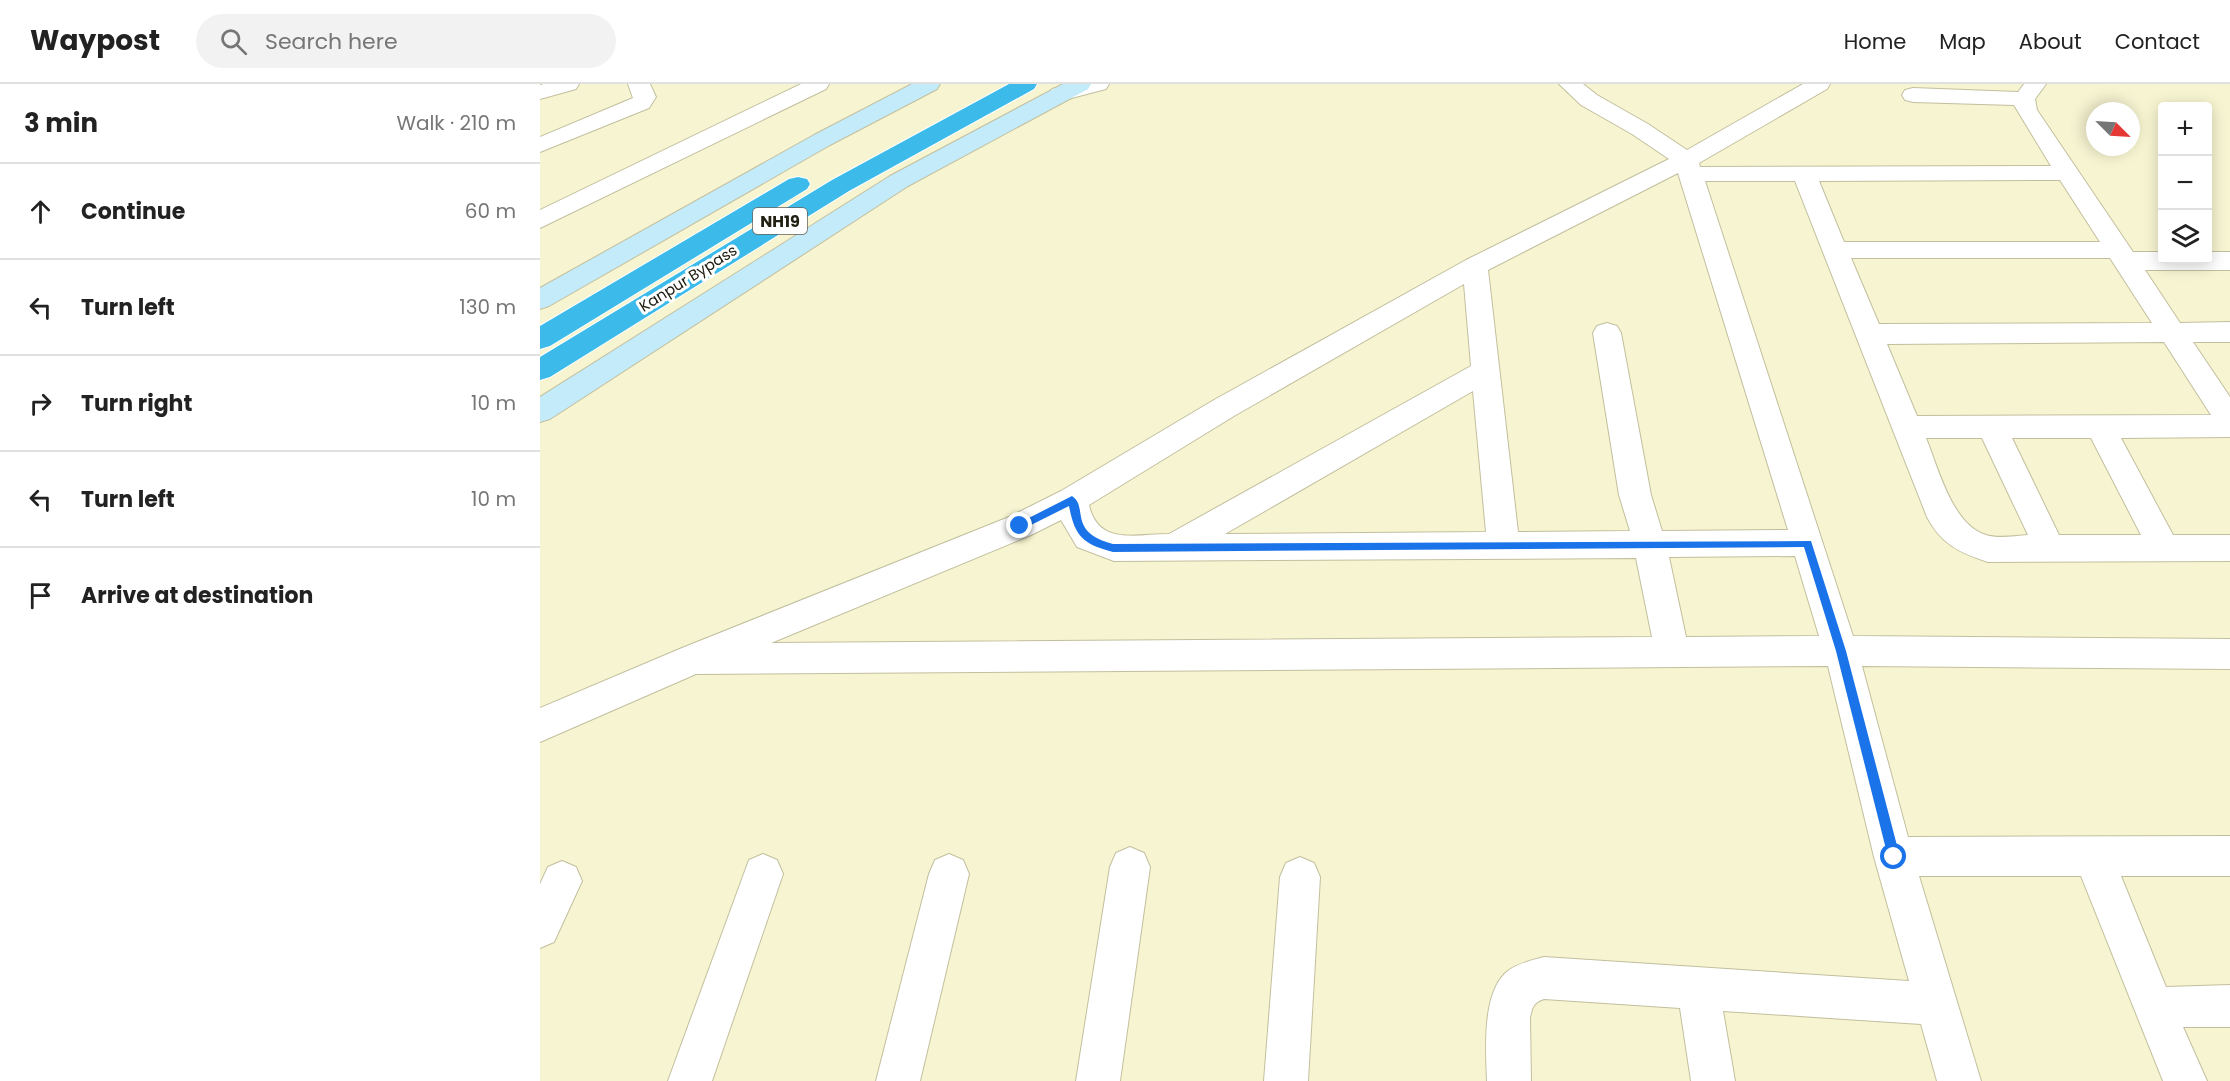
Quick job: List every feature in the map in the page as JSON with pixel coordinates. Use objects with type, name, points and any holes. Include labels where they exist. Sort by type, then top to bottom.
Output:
[{"type":"highway","name":"Kanpur Bypass","points":[[540,339],[788,189],[979,84]]},
{"type":"highway","name":"Kanpur Bypass","points":[[540,370],[803,207],[970,112],[1026,84]]},
{"type":"main road","points":[[540,300],[822,140],[929,84]]},
{"type":"main road","points":[[540,411],[899,182],[1070,89]]},
{"type":"street","points":[[540,92],[568,84]]},
{"type":"street","points":[[540,145],[641,103],[645,97],[639,84]]},
{"type":"street","points":[[763,84],[776,103]]},
{"type":"street","points":[[540,220],[818,84]]},
{"type":"street","points":[[1070,89],[1098,84]]},
{"type":"street","points":[[540,725],[694,659],[1010,531],[1072,500],[1224,408],[1475,266],[1688,167],[1819,84]]},
{"type":"street","points":[[1583,86],[1589,100],[1640,129],[1688,167],[1740,325],[1841,651],[1894,857],[1959,1081]]},
{"type":"street","points":[[1913,95],[2030,91],[2026,110],[2230,420]]},
{"type":"street","points":[[1688,167],[1804,174],[2067,173]]},
{"type":"street","points":[[1804,174],[1943,517],[1955,534],[1969,543],[1988,549],[2230,548]]},
{"type":"street","points":[[1835,250],[2122,256],[2230,261]]},
{"type":"street","points":[[1475,266],[1503,546]]},
{"type":"street","points":[[1869,334],[2230,332]]},
{"type":"street","points":[[1607,333],[1635,495],[1650,544],[1672,652]]},
{"type":"street","points":[[1173,548],[1485,371]]},
{"type":"street","points":[[2100,426],[2164,549]]},
{"type":"street","points":[[1907,427],[2230,426]]},
{"type":"street","points":[[1992,427],[2050,549]]},
{"type":"street","points":[[1072,500],[1077,525],[1085,536],[1097,544],[1113,548],[1808,543]]},
{"type":"street","points":[[694,659],[1841,651],[2230,654]]},
{"type":"street","points":[[2093,856],[2184,1081]]},
{"type":"street","points":[[1894,857],[2230,856]]},
{"type":"street","points":[[1098,1081],[1130,867]]},
{"type":"street","points":[[690,1081],[763,874]]},
{"type":"street","points":[[898,1081],[949,874]]},
{"type":"street","points":[[1286,1081],[1300,877]]},
{"type":"street","points":[[540,928],[562,881]]},
{"type":"street","points":[[1509,1081],[1508,1028],[1511,1001],[1523,985],[1544,978],[1937,1004]]},
{"type":"street","points":[[1698,988],[1713,1081]]},
{"type":"street","points":[[2154,1010],[2176,1006],[2230,1006]]},
{"type":"route","points":[[1020,526],[1072,500],[1077,525],[1085,536],[1097,544],[1113,548],[1808,543],[1841,651],[1894,857]]}]
